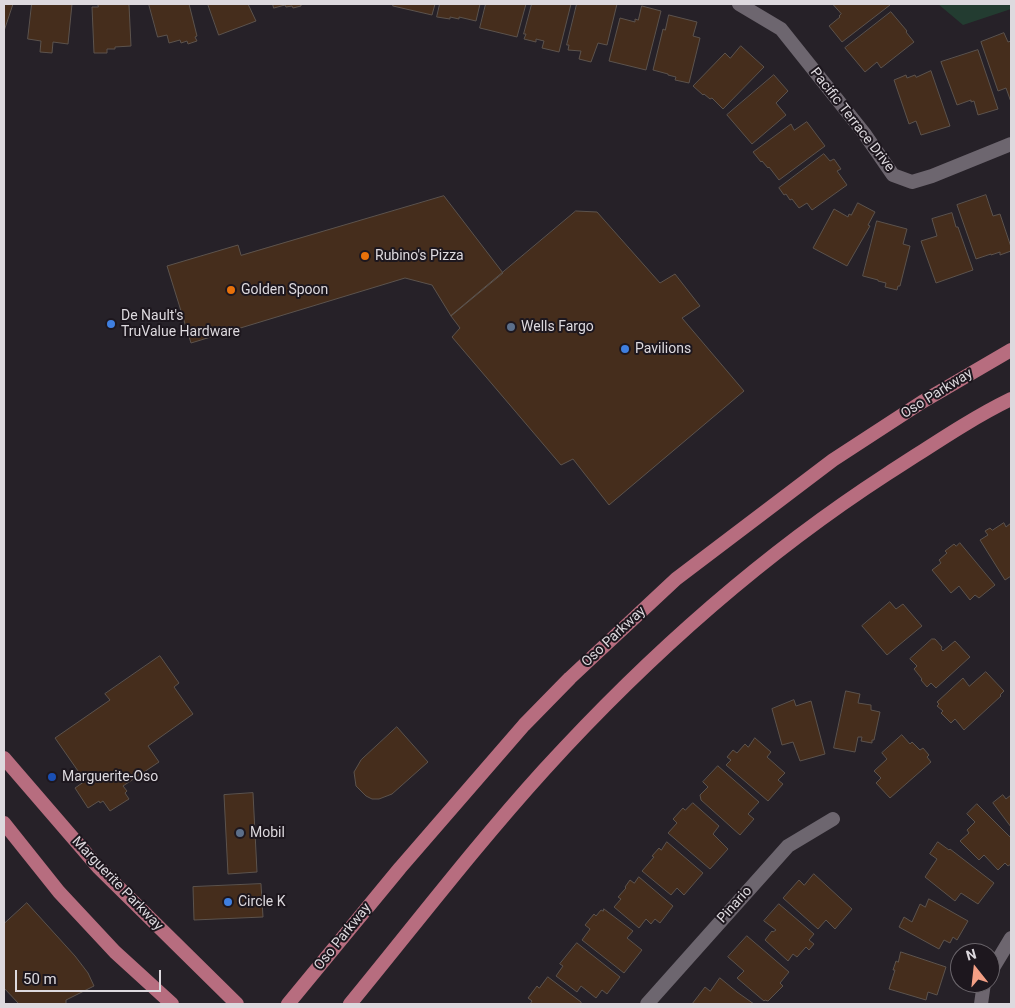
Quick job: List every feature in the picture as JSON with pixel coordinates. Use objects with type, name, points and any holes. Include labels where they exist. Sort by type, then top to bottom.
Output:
[{"type":"main road","name":"Oso Parkway","points":[[288,1004],[400,868],[524,725],[570,678],[670,584],[833,460],[922,402],[1011,350]]},
{"type":"main road","points":[[350,1004],[499,821],[545,769],[655,655],[752,571],[792,540],[948,433],[1011,398]]},
{"type":"main road","name":"Marguerite Parkway","points":[[4,758],[116,886],[237,1004]]},
{"type":"main road","points":[[4,823],[59,892],[109,946],[172,1004]]},
{"type":"street","name":"Pacific Terrace Drive","points":[[739,4],[781,29],[864,133],[893,175],[912,182],[932,176],[1011,144]]},
{"type":"street","name":"Pinario","points":[[647,1004],[788,846],[833,819]]},
{"type":"street","points":[[1000,956],[1011,938]]},
{"type":"green space","points":[[938,4],[1011,4],[1011,9],[963,25]]},
{"type":"building","points":[[4,4],[13,4],[4,31]]},
{"type":"building","points":[[32,4],[72,4],[68,44],[53,42],[52,53],[40,52],[41,41],[28,39]]},
{"type":"building","points":[[98,4],[129,5],[131,46],[107,49],[107,53],[94,53],[92,7],[98,7]]},
{"type":"building","points":[[149,4],[189,4],[197,41],[188,44],[187,41],[181,43],[180,40],[169,43],[167,35],[158,37]]},
{"type":"building","points":[[208,4],[248,4],[256,21],[219,35]]},
{"type":"building","points":[[273,4],[301,4],[301,6],[293,8],[292,6],[286,7],[285,5],[274,8]]},
{"type":"building","points":[[394,4],[435,4],[432,15],[393,6]]},
{"type":"building","points":[[440,4],[480,4],[476,21],[459,17],[459,19],[450,17],[450,19],[437,17]]},
{"type":"building","points":[[486,4],[526,4],[517,37],[480,28]]},
{"type":"building","points":[[532,4],[571,4],[559,52],[542,48],[544,41],[536,39],[536,42],[524,39]]},
{"type":"building","points":[[577,4],[617,4],[607,45],[598,43],[591,62],[579,59],[581,51],[568,50],[569,45],[567,45]]},
{"type":"building","points":[[833,4],[890,5],[842,42],[829,26],[841,14]]},
{"type":"building","points":[[642,6],[661,11],[646,70],[609,61],[620,18],[635,22],[635,19],[638,20]]},
{"type":"building","points":[[891,12],[914,42],[881,68],[877,62],[865,72],[845,48]]},
{"type":"building","points":[[669,15],[697,22],[693,36],[700,38],[689,83],[675,80],[676,77],[653,70],[663,29],[665,30]]},
{"type":"building","points":[[1004,33],[1008,42],[1011,41],[1011,102],[1006,88],[998,91],[981,42]]},
{"type":"building","points":[[741,46],[764,67],[723,109],[712,98],[710,99],[703,95],[693,86],[725,53],[730,58]]},
{"type":"building","points":[[978,50],[998,109],[978,115],[974,101],[971,102],[971,100],[957,105],[941,62]]},
{"type":"building","points":[[931,71],[950,126],[921,135],[916,121],[909,124],[894,80],[906,75],[907,78],[915,75],[916,77]]},
{"type":"building","points":[[774,75],[788,91],[776,103],[786,115],[752,144],[727,115]]},
{"type":"building","points":[[807,122],[825,146],[779,180],[769,167],[761,162],[753,152],[791,124],[794,130]]},
{"type":"building","points":[[824,154],[830,161],[834,159],[841,169],[837,171],[847,185],[812,210],[807,203],[799,208],[779,188]]},
{"type":"building","points":[[986,195],[993,216],[1000,214],[1011,251],[1000,255],[1000,252],[991,254],[976,259],[957,205]]},
{"type":"building","points":[[444,196],[503,273],[451,316],[432,285],[405,278],[191,343],[167,266],[238,245],[241,255]]},
{"type":"building","points":[[858,203],[875,212],[868,225],[870,226],[847,266],[813,248],[834,209],[848,217]]},
{"type":"building","points":[[576,211],[597,212],[660,283],[675,274],[700,306],[682,318],[744,391],[609,505],[573,459],[561,465],[452,337],[460,328],[451,316]]},
{"type":"building","points":[[952,213],[973,270],[936,283],[921,241],[937,236],[932,219]]},
{"type":"building","points":[[877,221],[907,229],[903,244],[910,246],[900,286],[898,286],[897,290],[885,287],[886,283],[863,276]]},
{"type":"building","points":[[1004,523],[1006,527],[1011,523],[1011,576],[1005,580],[980,540],[988,535],[985,531],[990,528],[992,530]]},
{"type":"building","points":[[960,543],[995,585],[979,598],[975,595],[970,600],[959,586],[951,593],[932,570],[941,563],[939,560],[947,553],[945,551],[954,544],[956,546]]},
{"type":"building","points":[[890,602],[896,609],[903,604],[922,626],[887,655],[862,626]]},
{"type":"building","points":[[932,639],[935,639],[943,651],[955,641],[970,657],[936,688],[931,683],[927,687],[914,669],[917,666],[910,659]]},
{"type":"building","points":[[160,656],[179,683],[174,687],[193,714],[148,746],[159,762],[123,786],[127,791],[125,793],[129,799],[110,811],[103,801],[100,803],[99,801],[88,808],[75,788],[85,781],[55,738],[110,700],[105,694]]},
{"type":"building","points":[[986,672],[1004,691],[964,730],[955,719],[951,723],[941,713],[943,711],[937,706],[939,704],[937,702],[963,678],[969,686]]},
{"type":"building","points":[[846,691],[860,694],[858,703],[871,705],[871,710],[880,712],[874,740],[872,740],[872,743],[861,741],[862,737],[858,737],[855,752],[834,748]]},
{"type":"building","points":[[794,700],[796,706],[811,701],[825,754],[800,761],[793,742],[782,745],[772,709]]},
{"type":"building","points":[[397,727],[428,762],[392,794],[379,799],[372,799],[356,786],[354,772],[361,760]]},
{"type":"building","points":[[902,735],[910,744],[912,742],[920,750],[923,748],[929,755],[927,757],[931,762],[890,798],[876,783],[881,778],[874,771],[887,759],[882,753]]},
{"type":"building","points":[[755,738],[771,752],[767,757],[785,773],[778,780],[783,784],[768,801],[726,765],[731,760],[727,757],[733,750],[737,753],[745,744],[748,747]]},
{"type":"building","points":[[718,766],[759,802],[748,814],[754,819],[740,835],[701,800],[700,795],[708,787],[703,782]]},
{"type":"building","name":"Mobil","points":[[253,793],[257,872],[228,874],[224,795]]},
{"type":"building","points":[[1003,795],[1006,799],[1011,795],[1011,827],[993,803]]},
{"type":"building","points":[[693,803],[719,826],[713,834],[728,849],[710,869],[668,833],[677,823],[673,819],[683,808],[685,810]]},
{"type":"building","points":[[977,804],[1011,838],[1011,864],[1008,866],[1005,863],[998,870],[984,855],[979,860],[960,841],[969,833],[967,830],[975,822],[967,814]]},
{"type":"building","points":[[667,842],[703,873],[684,895],[677,888],[671,895],[642,871],[654,857],[652,856],[659,848],[661,850]]},
{"type":"building","points":[[938,842],[994,883],[978,904],[961,893],[955,901],[925,877],[937,859],[930,854]]},
{"type":"building","points":[[814,874],[852,909],[835,929],[826,920],[818,929],[783,898],[799,880],[804,885]]},
{"type":"building","points":[[639,877],[673,906],[660,923],[655,919],[651,924],[646,919],[639,928],[614,907],[621,899],[618,897],[630,880],[634,883]]},
{"type":"building","name":"Circle K","points":[[261,884],[263,917],[194,920],[193,887]]},
{"type":"building","points":[[929,899],[968,921],[957,940],[953,937],[950,943],[944,940],[939,949],[899,927],[904,917],[912,922],[920,904],[925,907]]},
{"type":"building","points":[[27,903],[75,956],[88,973],[94,986],[66,1000],[66,1004],[19,1004],[4,988],[4,924]]},
{"type":"building","points":[[779,904],[814,934],[809,940],[814,944],[809,950],[806,947],[797,957],[793,954],[788,961],[765,940],[772,931],[776,930],[764,921]]},
{"type":"building","points":[[604,909],[633,931],[627,938],[642,950],[624,973],[582,940],[590,929],[585,925],[594,914],[596,916]]},
{"type":"building","points":[[747,936],[789,972],[780,983],[783,986],[768,1001],[764,1001],[737,978],[744,971],[728,957]]},
{"type":"building","points":[[577,943],[620,977],[607,994],[602,990],[596,998],[581,986],[577,992],[556,976],[563,966],[560,964]]},
{"type":"building","points":[[901,952],[946,967],[937,995],[928,992],[926,1000],[889,989],[895,970],[893,970]]},
{"type":"building","points":[[548,977],[581,1002],[581,1004],[530,1004],[532,1001],[528,998],[537,986],[539,988]]},
{"type":"building","points":[[720,978],[754,1004],[692,1004],[705,987],[710,991]]},
{"type":"place","name":"Rubino's Pizza","points":[[365,256]]},
{"type":"place","name":"Golden Spoon","points":[[231,290]]},
{"type":"place","name":"De Nault's TruValue Hardware","points":[[111,324]]},
{"type":"place","name":"Wells Fargo","points":[[511,327]]},
{"type":"place","name":"Pavilions","points":[[625,349]]},
{"type":"place","name":"Marguerite-Oso","points":[[52,777]]},
{"type":"place","name":"Mobil","points":[[240,833]]},
{"type":"place","name":"Circle K","points":[[228,902]]}]
